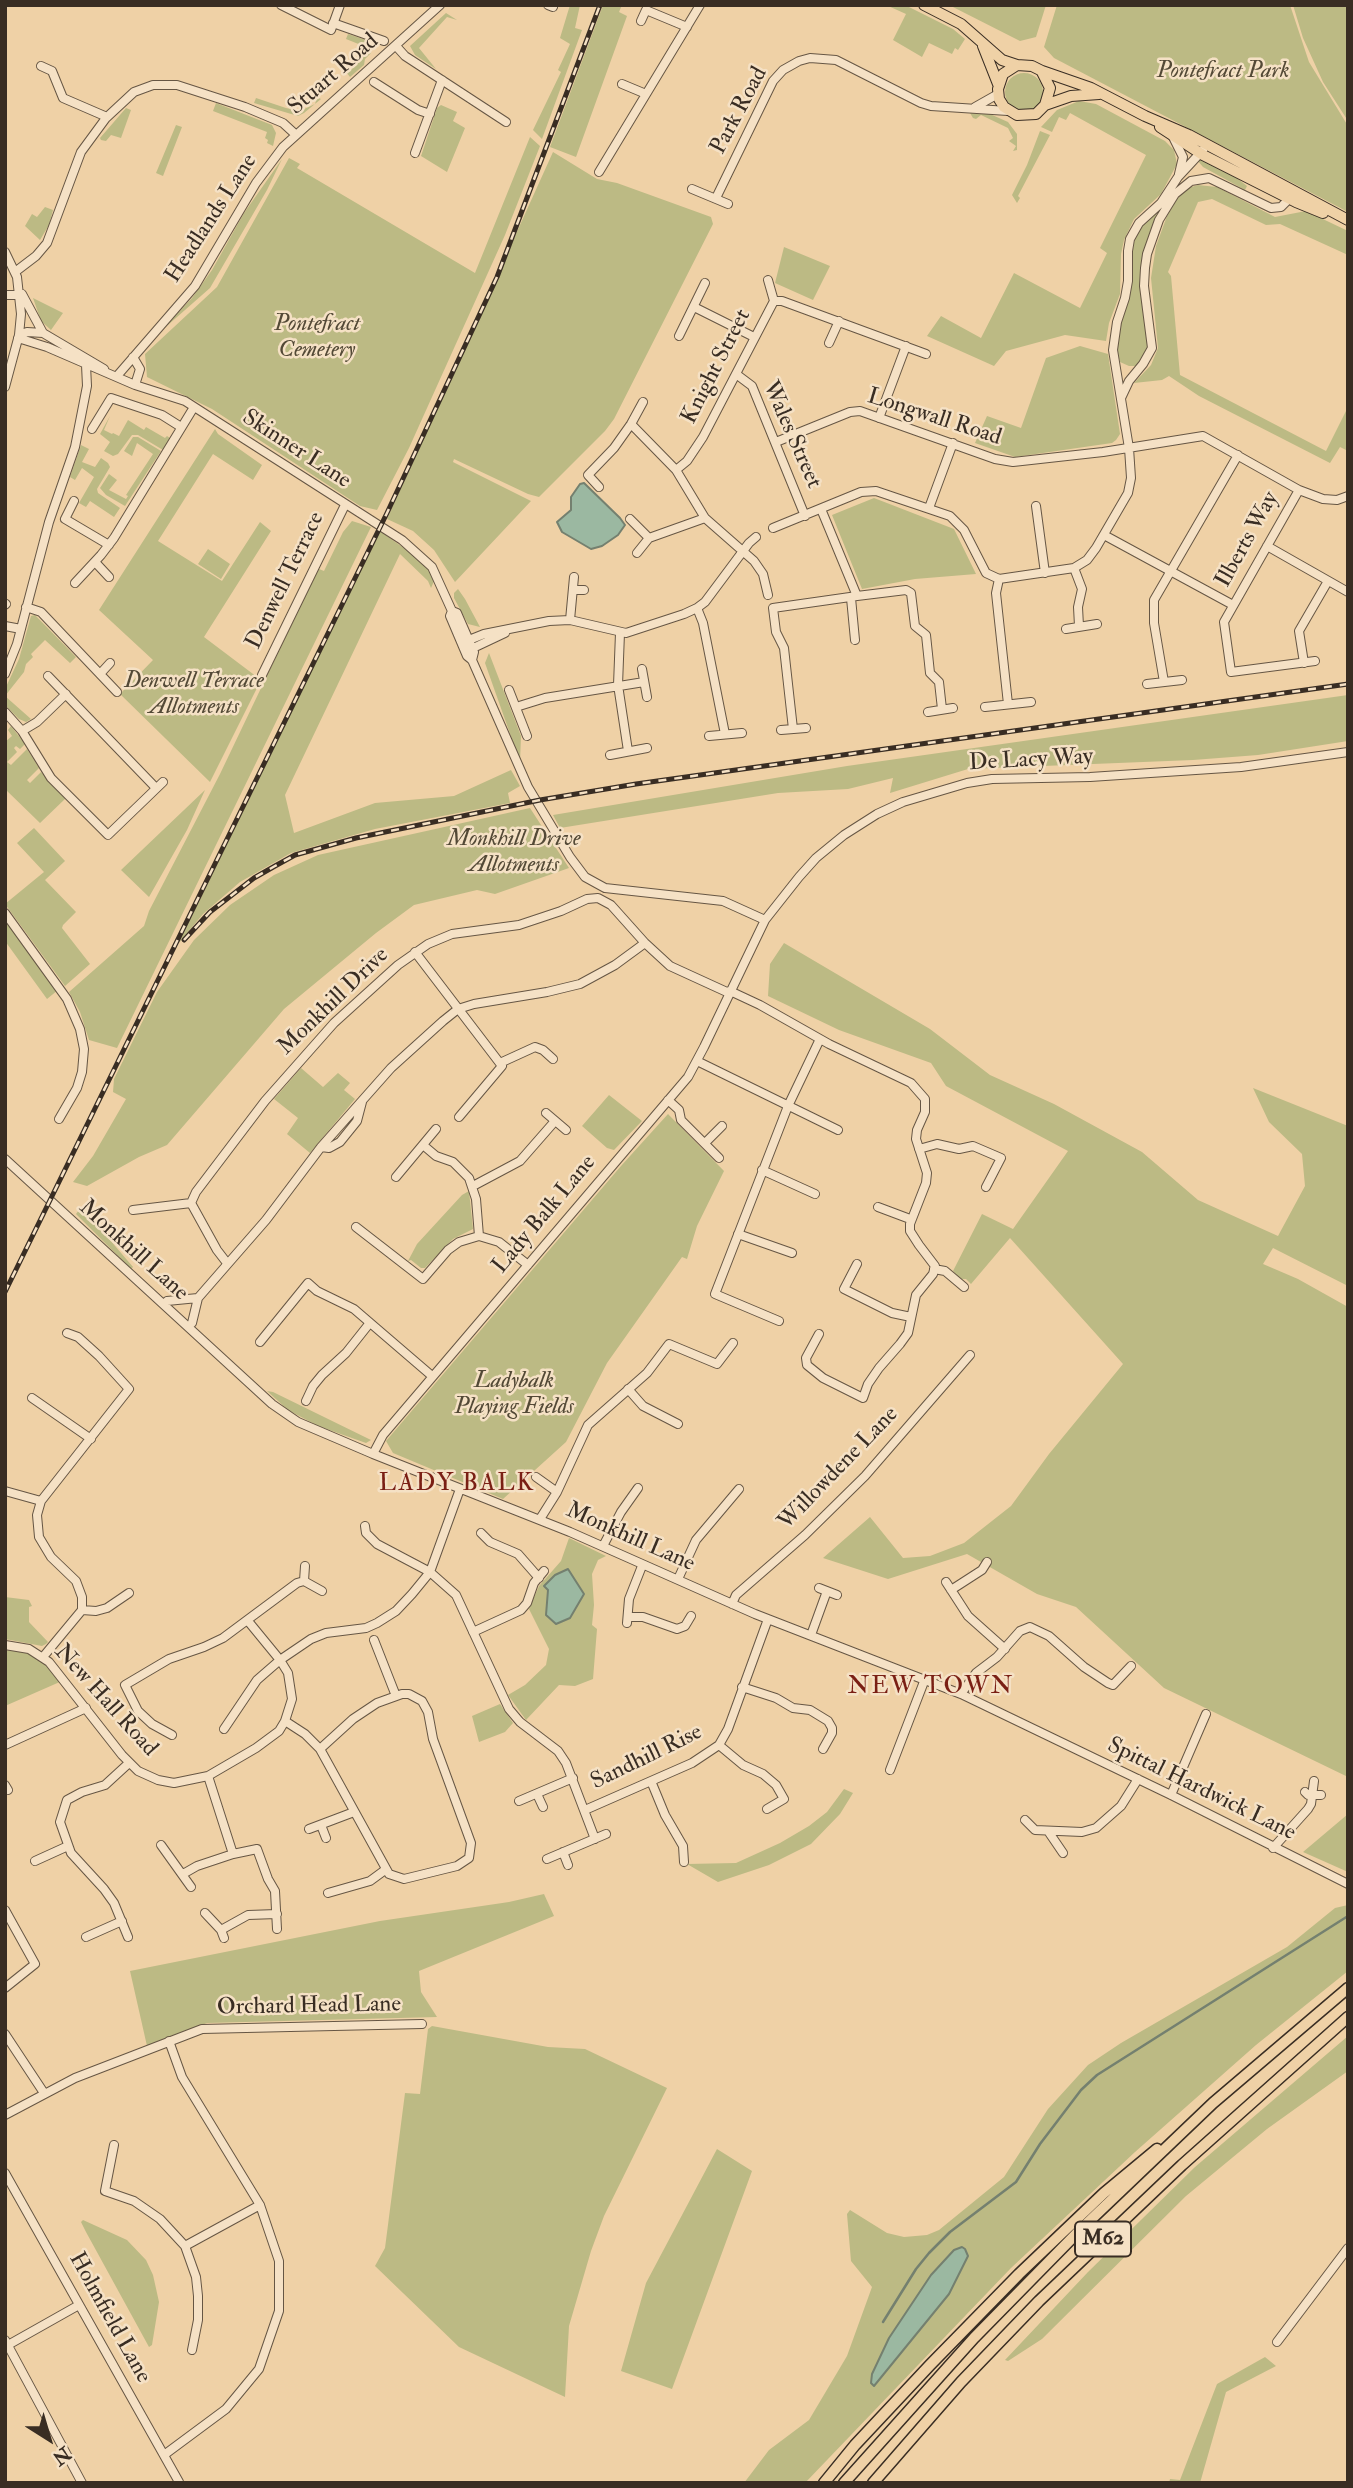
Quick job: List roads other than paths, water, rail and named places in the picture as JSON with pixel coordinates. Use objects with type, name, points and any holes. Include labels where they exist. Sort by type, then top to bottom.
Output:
[{"type":"highway","name":"M62","points":[[844,2483],[941,2374],[1073,2237],[1190,2124],[1348,1988]]},
{"type":"highway","name":"M62","points":[[874,2482],[961,2382],[1079,2262],[1233,2118],[1348,2017]]},
{"type":"highway","points":[[825,2483],[855,2445],[1019,2274],[1131,2169],[1190,2124]]},
{"type":"highway","points":[[825,2483],[957,2349],[1014,2298]]},
{"type":"main road","points":[[924,5],[961,24],[1002,60],[1032,66],[1082,85],[1189,135],[1348,221]]},
{"type":"main road","points":[[979,39],[1001,103],[1007,111]]},
{"type":"main road","points":[[998,89],[1007,70],[1017,65]]},
{"type":"main road","points":[[1042,71],[1050,88],[1045,105]]},
{"type":"main road","name":"Park Road","points":[[1007,111],[1030,116],[1045,105],[1071,96],[1099,94]]},
{"type":"main road","points":[[1145,116],[1199,153],[1290,202],[1348,221]]},
{"type":"main road","points":[[1281,186],[1290,202]]},
{"type":"street","points":[[281,5],[332,27],[378,42]]},
{"type":"street","points":[[332,27],[340,5]]},
{"type":"street","name":"Stuart Road","points":[[15,272],[36,256],[47,243],[78,157],[107,117],[134,92],[153,85],[170,83],[245,107],[283,123],[295,134],[440,5]]},
{"type":"street","points":[[599,172],[700,5]]},
{"type":"street","points":[[641,21],[646,10],[687,27]]},
{"type":"street","points":[[396,46],[405,56],[506,122]]},
{"type":"street","name":"Park Road","points":[[716,198],[773,81],[790,64],[799,61],[810,58],[836,60],[921,103],[947,108],[1007,111]]},
{"type":"street","points":[[41,66],[52,71],[63,98],[107,117]]},
{"type":"street","points":[[415,153],[442,80]]},
{"type":"street","points":[[374,82],[418,110],[430,114]]},
{"type":"street","points":[[622,84],[646,94]]},
{"type":"street","points":[[969,109],[978,106],[998,89]]},
{"type":"street","name":"Headlands Lane","points":[[113,375],[133,357],[195,286],[256,183],[295,134]]},
{"type":"street","points":[[1172,136],[1183,157],[1178,177]]},
{"type":"street","points":[[773,528],[861,492],[876,491],[950,516],[964,530],[986,573],[999,579],[1074,568],[1087,559],[1128,493],[1131,478],[1129,448],[1113,350],[1116,323],[1128,281],[1130,239],[1139,223],[1161,203],[1178,177],[1199,153],[1213,148]]},
{"type":"street","points":[[1121,398],[1133,374],[1143,364],[1152,348],[1144,286],[1147,254],[1159,220],[1175,194],[1191,181],[1209,178],[1271,208],[1290,202]]},
{"type":"street","points":[[692,189],[728,204]]},
{"type":"street","points":[[5,252],[15,272],[20,293],[19,336],[6,382]]},
{"type":"street","points":[[768,280],[774,301]]},
{"type":"street","points":[[679,336],[705,283]]},
{"type":"street","points":[[5,295],[20,293]]},
{"type":"street","points":[[20,293],[43,333]]},
{"type":"street","name":"Knight Street","points":[[676,470],[694,453],[774,301],[782,301],[926,354]]},
{"type":"street","points":[[694,307],[754,337]]},
{"type":"street","points":[[829,343],[839,321]]},
{"type":"street","points":[[19,336],[27,332],[43,333],[113,375]]},
{"type":"street","name":"Skinner Lane","points":[[19,336],[194,407],[388,530],[427,560],[452,611],[450,616],[467,646],[528,787],[577,867],[596,885],[617,890],[723,901],[765,920]]},
{"type":"street","points":[[879,418],[906,346]]},
{"type":"street","points":[[133,357],[140,369],[135,385]]},
{"type":"street","points":[[5,674],[21,629],[48,522],[75,447],[88,386],[86,365]]},
{"type":"street","name":"Wales Street","points":[[736,374],[752,386],[805,516]]},
{"type":"street","points":[[92,429],[111,398],[162,415],[181,427]]},
{"type":"street","points":[[599,487],[586,478],[614,448],[643,402]]},
{"type":"street","points":[[75,583],[109,545],[194,407]]},
{"type":"street","name":"Longwall Road","points":[[776,442],[850,412],[860,411],[995,459],[1013,462],[1129,448]]},
{"type":"street","points":[[631,424],[676,470],[705,518],[759,566],[768,595]]},
{"type":"street","name":"Ilberts Way","points":[[1104,535],[1233,606],[1298,489],[1203,436],[1129,448]]},
{"type":"street","points":[[929,508],[953,443]]},
{"type":"street","points":[[1164,682],[1153,610],[1154,600],[1238,455]]},
{"type":"street","points":[[1298,489],[1323,499],[1337,500],[1348,496]]},
{"type":"street","points":[[74,502],[65,519],[109,545]]},
{"type":"street","name":"Denwell Terrace","points":[[262,674],[345,505]]},
{"type":"street","points":[[1036,506],[1045,573]]},
{"type":"street","points":[[821,509],[854,597],[855,640]]},
{"type":"street","points":[[637,554],[649,538],[705,518]]},
{"type":"street","points":[[630,519],[649,538]]},
{"type":"street","points":[[467,646],[511,630],[549,621],[570,621],[620,633],[697,608],[705,602],[756,537]]},
{"type":"street","points":[[1266,546],[1348,592]]},
{"type":"street","points":[[95,562],[109,576]]},
{"type":"street","points":[[1074,568],[1082,589],[1078,607],[1079,626]]},
{"type":"street","points":[[570,621],[574,577]]},
{"type":"street","points":[[999,579],[996,593],[1008,705]]},
{"type":"street","points":[[1304,663],[1299,631],[1328,581]]},
{"type":"street","points":[[573,590],[584,590]]},
{"type":"street","points":[[793,729],[784,648],[776,632],[773,608],[906,590],[911,593],[915,626],[926,635],[930,673],[939,682],[943,709]]},
{"type":"street","points":[[1233,606],[1224,622],[1231,672],[1315,662]]},
{"type":"street","points":[[26,607],[41,612],[117,692]]},
{"type":"street","points":[[697,608],[703,623],[725,734]]},
{"type":"street","points":[[1066,629],[1097,624]]},
{"type":"street","points":[[5,626],[21,629]]},
{"type":"street","points":[[620,633],[618,685],[628,751]]},
{"type":"street","points":[[100,674],[110,663]]},
{"type":"street","points":[[642,669],[647,697]]},
{"type":"street","points":[[5,712],[22,731],[44,770],[108,835],[160,785],[48,677]]},
{"type":"street","points":[[1147,684],[1182,680]]},
{"type":"street","points":[[516,707],[545,698],[644,682]]},
{"type":"street","points":[[509,690],[527,736]]},
{"type":"street","points":[[22,731],[37,722],[65,694]]},
{"type":"street","points":[[985,707],[1031,702]]},
{"type":"street","points":[[928,712],[953,708]]},
{"type":"street","points":[[781,730],[806,728]]},
{"type":"street","points":[[709,736],[742,733]]},
{"type":"street","points":[[610,755],[647,748]]},
{"type":"street","name":"De Lacy Way","points":[[730,992],[765,920],[816,858],[844,835],[877,814],[941,789],[992,779],[1090,777],[1241,767],[1348,752]]},
{"type":"street","name":"Monkhill Drive","points":[[191,1203],[196,1192],[265,1101],[297,1064],[348,1009],[415,952],[452,934],[520,925],[587,899],[598,898],[611,905],[645,943]]},
{"type":"street","points":[[5,913],[67,999],[82,1036],[84,1062],[77,1088],[59,1119]]},
{"type":"street","points":[[188,1327],[192,1323],[198,1298],[266,1220],[321,1147],[391,1068],[458,1009],[580,984],[615,965],[645,943],[670,966],[760,1004],[820,1039],[917,1087],[925,1097],[926,1105],[916,1130],[927,1173],[926,1183],[910,1219],[910,1231],[933,1263],[934,1269],[916,1295],[906,1336],[879,1368],[868,1384],[863,1398],[822,1378],[807,1365],[806,1357],[819,1334]]},
{"type":"street","points":[[415,952],[502,1066],[459,1116]]},
{"type":"street","name":"Lady Balk Lane","points":[[373,1454],[383,1434],[688,1076],[730,992]]},
{"type":"street","points":[[779,1321],[715,1294],[788,1106],[820,1039]]},
{"type":"street","points":[[500,1063],[535,1047],[553,1059]]},
{"type":"street","points":[[697,1061],[838,1130]]},
{"type":"street","points":[[667,1100],[679,1110],[681,1119],[719,1158]]},
{"type":"street","points":[[546,1113],[566,1130]]},
{"type":"street","points":[[473,1186],[520,1161],[555,1121]]},
{"type":"street","points":[[705,1143],[722,1126]]},
{"type":"street","points":[[396,1177],[436,1129]]},
{"type":"street","points":[[919,1149],[937,1144],[959,1149],[974,1146],[1001,1158],[986,1187]]},
{"type":"street","points":[[423,1145],[436,1156],[453,1163],[473,1186],[479,1236]]},
{"type":"street","name":"Monkhill Lane","points":[[5,1159],[281,1411],[298,1422],[540,1519],[768,1619],[961,1694],[1036,1731]]},
{"type":"street","points":[[762,1170],[815,1194]]},
{"type":"street","points":[[133,1210],[191,1203],[227,1263]]},
{"type":"street","points":[[878,1207],[910,1219]]},
{"type":"street","points":[[356,1227],[423,1279],[448,1250],[459,1242],[479,1236],[499,1242],[528,1265]]},
{"type":"street","points":[[738,1234],[792,1253]]},
{"type":"street","points":[[857,1264],[844,1289],[892,1313],[911,1317]]},
{"type":"street","points":[[934,1269],[945,1271],[964,1287]]},
{"type":"street","points":[[260,1342],[308,1283],[317,1291],[345,1304],[432,1376]]},
{"type":"street","points":[[164,1304],[167,1301],[198,1298]]},
{"type":"street","points":[[306,1401],[317,1381],[346,1353],[369,1324]]},
{"type":"street","points":[[43,1657],[82,1610],[81,1589],[51,1557],[39,1538],[37,1515],[41,1501],[130,1389],[78,1337],[67,1333]]},
{"type":"street","points":[[540,1519],[557,1492],[588,1425],[646,1373],[668,1344],[717,1364],[733,1343]]},
{"type":"street","name":"Willowdene Lane","points":[[732,1604],[736,1595],[805,1535],[865,1476],[970,1355]]},
{"type":"street","points":[[628,1389],[643,1406],[678,1424]]},
{"type":"street","points":[[32,1398],[91,1439]]},
{"type":"street","points":[[536,1477],[557,1492]]},
{"type":"street","points":[[603,1546],[621,1512],[638,1488]]},
{"type":"street","points":[[224,1729],[257,1680],[280,1660],[311,1639],[326,1633],[366,1628],[386,1618],[412,1594],[430,1572],[460,1489]]},
{"type":"street","points":[[678,1579],[696,1540],[740,1489]]},
{"type":"street","points":[[5,1491],[41,1501]]},
{"type":"street","points":[[365,1526],[366,1533],[377,1544],[430,1572],[456,1595],[509,1709],[520,1722],[558,1751],[573,1778],[595,1839]]},
{"type":"street","points":[[473,1632],[521,1610],[527,1603],[534,1583],[542,1575],[518,1554],[490,1542],[481,1533]]},
{"type":"street","points":[[987,1562],[982,1570],[948,1586],[968,1616],[1005,1648]]},
{"type":"street","points":[[303,1581],[305,1566]]},
{"type":"street","points":[[642,1566],[632,1586],[627,1620],[643,1617],[677,1629],[685,1626],[691,1616]]},
{"type":"street","points":[[172,1735],[144,1717],[125,1685],[178,1655],[214,1643],[248,1621],[290,1586],[303,1581],[322,1591]]},
{"type":"street","points":[[811,1635],[823,1589],[837,1595]]},
{"type":"street","points":[[82,1610],[96,1611],[107,1608],[129,1593]]},
{"type":"street","name":"Sandhill Rise","points":[[585,1810],[704,1757],[719,1745],[728,1729],[741,1687],[768,1619]]},
{"type":"street","points":[[248,1621],[288,1673],[292,1699],[285,1721],[305,1734],[320,1749],[385,1870],[393,1877],[404,1879],[457,1866],[471,1854],[471,1843],[422,1701],[410,1694],[396,1696],[365,1710],[320,1749]]},
{"type":"street","points":[[961,1694],[970,1678],[1005,1648],[1020,1631],[1035,1628],[1115,1688],[1131,1666]]},
{"type":"street","points":[[374,1640],[396,1696]]},
{"type":"street","name":"New Hall Road","points":[[5,1645],[29,1649],[43,1657],[57,1670],[129,1763],[138,1771],[165,1782],[184,1782],[208,1776],[256,1748],[279,1731],[285,1721]]},
{"type":"street","points":[[890,1770],[925,1679]]},
{"type":"street","points":[[741,1687],[776,1698],[793,1708],[810,1710],[828,1721],[832,1733],[823,1749]]},
{"type":"street","points":[[5,1745],[86,1708]]},
{"type":"street","points":[[1171,1795],[1206,1714]]},
{"type":"street","name":"Spittal Hardwick Lane","points":[[1036,1731],[1348,1884]]},
{"type":"street","points":[[719,1745],[743,1765],[763,1774],[776,1785],[784,1798],[767,1809]]},
{"type":"street","points":[[893,1760],[904,1764]]},
{"type":"street","points":[[128,1937],[114,1903],[78,1862],[68,1846],[60,1822],[67,1800],[105,1785],[129,1763]]},
{"type":"street","points":[[208,1776],[233,1854]]},
{"type":"street","points":[[519,1801],[573,1778]]},
{"type":"street","points":[[1024,1820],[1035,1830],[1082,1832],[1096,1828],[1121,1805],[1138,1780]]},
{"type":"street","points":[[651,1781],[665,1815],[683,1846],[684,1862]]},
{"type":"street","points":[[1273,1848],[1311,1804],[1314,1781]]},
{"type":"street","points":[[537,1794],[542,1807]]},
{"type":"street","points":[[309,1829],[354,1812]]},
{"type":"street","points":[[321,1825],[326,1838]]},
{"type":"street","points":[[1048,1831],[1063,1853]]},
{"type":"street","points":[[547,1859],[606,1834]]},
{"type":"street","points":[[161,1844],[191,1886]]},
{"type":"street","points":[[35,1861],[68,1846]]},
{"type":"street","points":[[183,1874],[197,1866],[254,1848],[259,1851],[275,1891],[277,1929]]},
{"type":"street","points":[[563,1852],[568,1864]]},
{"type":"street","points":[[328,1892],[370,1881],[385,1870]]},
{"type":"street","points":[[343,1888],[346,1898]]},
{"type":"street","points":[[5,1910],[35,1965],[5,1989]]},
{"type":"street","points":[[205,1913],[222,1934],[240,1917],[277,1914]]},
{"type":"street","points":[[86,1937],[122,1921]]},
{"type":"street","name":"Orchard Head Lane","points":[[5,2115],[44,2093],[190,2032],[218,2027],[422,2024]]},
{"type":"street","points":[[5,2034],[44,2093]]},
{"type":"street","points":[[164,2455],[226,2409],[259,2369],[279,2311],[279,2261],[260,2205],[182,2077],[169,2042]]},
{"type":"street","points":[[114,2145],[105,2190],[134,2202],[160,2219],[185,2246],[196,2277],[198,2296],[198,2320],[192,2350]]},
{"type":"street","name":"Holmfield Lane","points":[[5,2173],[179,2482]]},
{"type":"street","points":[[185,2246],[260,2205]]},
{"type":"street","points":[[1277,2342],[1348,2248]]},
{"type":"street","points":[[79,2305],[7,2343],[82,2483]]},
{"type":"waterway","points":[[883,2322],[929,2253],[950,2232],[1016,2182],[1040,2144],[1081,2090],[1097,2075],[1348,1916]]},
{"type":"railway","points":[[5,1292],[387,513],[497,277],[600,5]]},
{"type":"railway","points":[[184,940],[210,912],[254,878],[295,855],[356,838],[540,800],[636,784],[1348,684]]},
{"type":"district","name":"LADY BALK","points":[[457,1485]]},
{"type":"district","name":"NEW TOWN","points":[[931,1688]]},
{"type":"park label","name":"Pontefract Park","points":[[1223,72]]},
{"type":"park label","name":"Pontefract Cemetery","points":[[317,338]]},
{"type":"park label","name":"Denwell Terrace Allotments","points":[[194,695]]},
{"type":"park label","name":"Monkhill Drive Allotments","points":[[514,853]]},
{"type":"park label","name":"Ladybalk Playing Fields","points":[[514,1395]]}]
